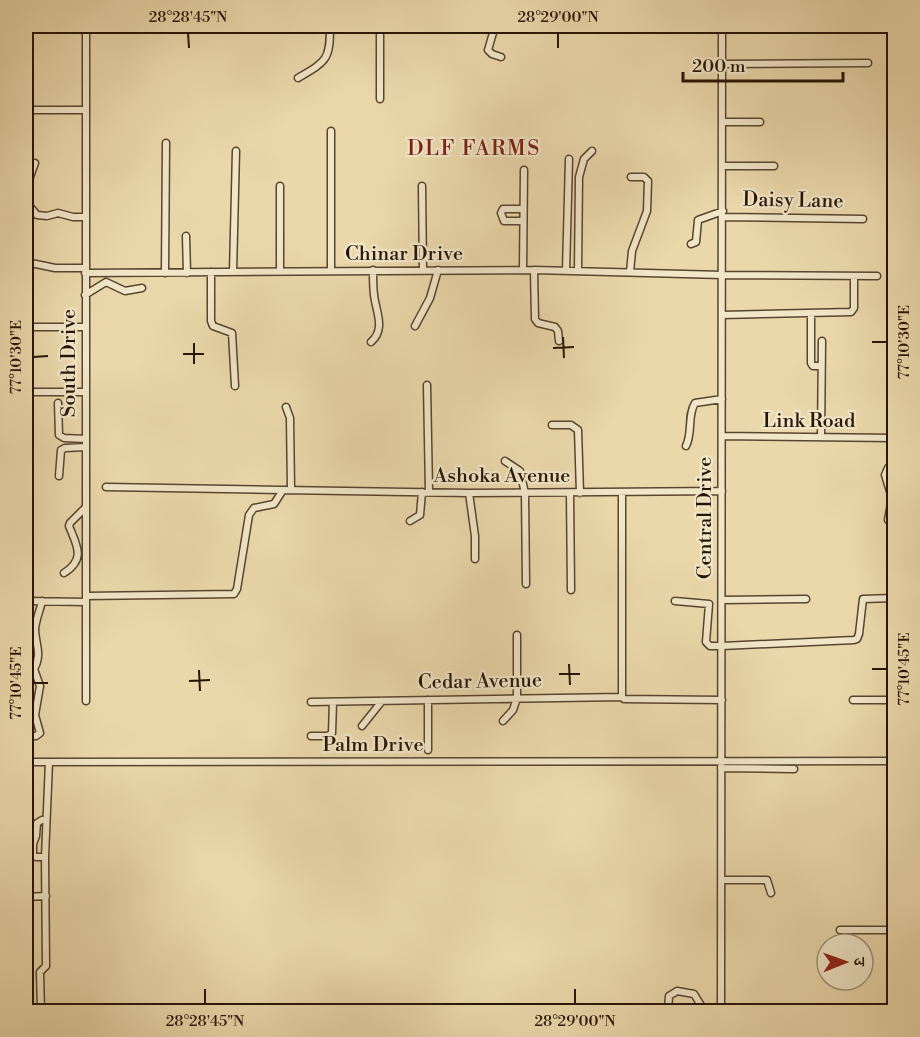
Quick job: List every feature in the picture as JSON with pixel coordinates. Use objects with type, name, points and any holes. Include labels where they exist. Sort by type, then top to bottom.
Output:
[{"type":"street","name":"South Drive","points":[[86,26],[86,701]]},
{"type":"street","points":[[301,27],[314,26]]},
{"type":"street","points":[[298,78],[324,61],[330,46],[330,26]]},
{"type":"street","points":[[380,26],[380,99]]},
{"type":"street","points":[[495,26],[488,50],[501,57]]},
{"type":"street","name":"Central Drive","points":[[721,1011],[722,26]]},
{"type":"street","points":[[722,64],[868,63]]},
{"type":"street","points":[[26,110],[85,110]]},
{"type":"street","points":[[722,123],[760,122]]},
{"type":"street","points":[[331,130],[331,271]]},
{"type":"street","points":[[165,273],[166,143]]},
{"type":"street","points":[[232,272],[236,151]]},
{"type":"street","points":[[578,271],[579,177],[584,159],[592,151]]},
{"type":"street","points":[[566,271],[569,159]]},
{"type":"street","points":[[26,188],[35,163]]},
{"type":"street","points":[[722,166],[774,166]]},
{"type":"street","points":[[523,270],[524,170]]},
{"type":"street","points":[[630,272],[632,251],[647,211],[648,181],[644,177],[631,177]]},
{"type":"street","points":[[280,186],[280,271]]},
{"type":"street","points":[[422,186],[423,270]]},
{"type":"street","points":[[26,202],[37,215],[47,216],[58,213],[85,217]]},
{"type":"street","points":[[524,209],[503,209],[501,213],[504,220],[524,221]]},
{"type":"street","points":[[691,244],[696,242],[698,220],[723,214]]},
{"type":"street","name":"Daisy Lane","points":[[723,214],[863,219]]},
{"type":"street","points":[[186,236],[187,273]]},
{"type":"street","name":"Chinar Drive","points":[[26,262],[85,271],[165,273],[534,270],[877,276]]},
{"type":"street","points":[[371,342],[378,332],[380,322],[373,291],[373,270]]},
{"type":"street","points":[[415,326],[430,298],[438,270]]},
{"type":"street","points":[[534,270],[535,319],[538,323],[555,327],[559,341]]},
{"type":"street","points":[[210,272],[211,321],[213,326],[232,333],[235,386]]},
{"type":"street","points":[[722,315],[849,313],[853,310],[854,276]]},
{"type":"street","points":[[85,295],[106,282],[125,291],[142,288]]},
{"type":"street","points":[[811,314],[812,363],[813,366],[821,366]]},
{"type":"street","points":[[26,327],[86,327]]},
{"type":"street","points":[[821,437],[822,341]]},
{"type":"street","points":[[410,521],[420,515],[425,492],[427,385]]},
{"type":"street","points":[[26,392],[86,392]]},
{"type":"street","points":[[686,446],[690,437],[691,412],[695,404],[722,399]]},
{"type":"street","points":[[58,403],[59,435],[64,438],[86,439]]},
{"type":"street","points":[[286,407],[290,418],[291,489]]},
{"type":"street","points":[[552,425],[571,425],[578,430],[580,493]]},
{"type":"street","name":"Link Road","points":[[722,436],[894,438]]},
{"type":"street","points":[[59,476],[61,450],[86,447]]},
{"type":"street","points":[[505,461],[520,471],[525,493],[526,584]]},
{"type":"street","points":[[888,520],[892,498],[885,475],[888,468],[894,466]]},
{"type":"street","name":"Ashoka Avenue","points":[[106,487],[469,493],[722,491]]},
{"type":"street","points":[[26,601],[234,594],[237,589],[249,515],[254,508],[274,504],[282,490]]},
{"type":"street","points":[[469,493],[475,536],[475,560]]},
{"type":"street","points":[[570,493],[571,590]]},
{"type":"street","points":[[622,493],[622,697]]},
{"type":"street","points":[[64,573],[76,564],[78,558],[77,546],[69,523],[86,507]]},
{"type":"street","points":[[675,601],[709,604],[706,642],[710,646],[722,646],[854,640],[859,634],[863,599],[894,598]]},
{"type":"street","points":[[722,600],[806,599]]},
{"type":"street","points":[[26,736],[36,736],[40,733],[35,715],[40,686],[34,669],[39,655],[35,625],[42,601]]},
{"type":"street","points":[[503,721],[513,710],[517,698],[517,636]]},
{"type":"street","name":"Cedar Avenue","points":[[311,702],[622,697],[624,699],[722,700]]},
{"type":"street","points":[[428,700],[428,750]]},
{"type":"street","points":[[853,700],[894,700]]},
{"type":"street","points":[[362,726],[382,701]]},
{"type":"street","points":[[311,736],[332,734],[333,702]]},
{"type":"street","name":"Palm Drive","points":[[26,762],[894,761]]},
{"type":"street","points":[[41,1011],[40,972],[46,966],[45,857],[49,762]]},
{"type":"street","points":[[722,768],[794,770]]},
{"type":"street","points":[[42,820],[37,823],[33,851],[36,857],[45,857]]},
{"type":"street","points":[[721,880],[767,880],[771,893]]},
{"type":"street","points":[[26,897],[46,896]]},
{"type":"street","points":[[840,930],[894,930]]},
{"type":"street","points":[[668,1011],[670,994],[684,992],[694,994],[705,1011]]},
{"type":"district","name":"DLF FARMS","points":[[474,149]]}]
